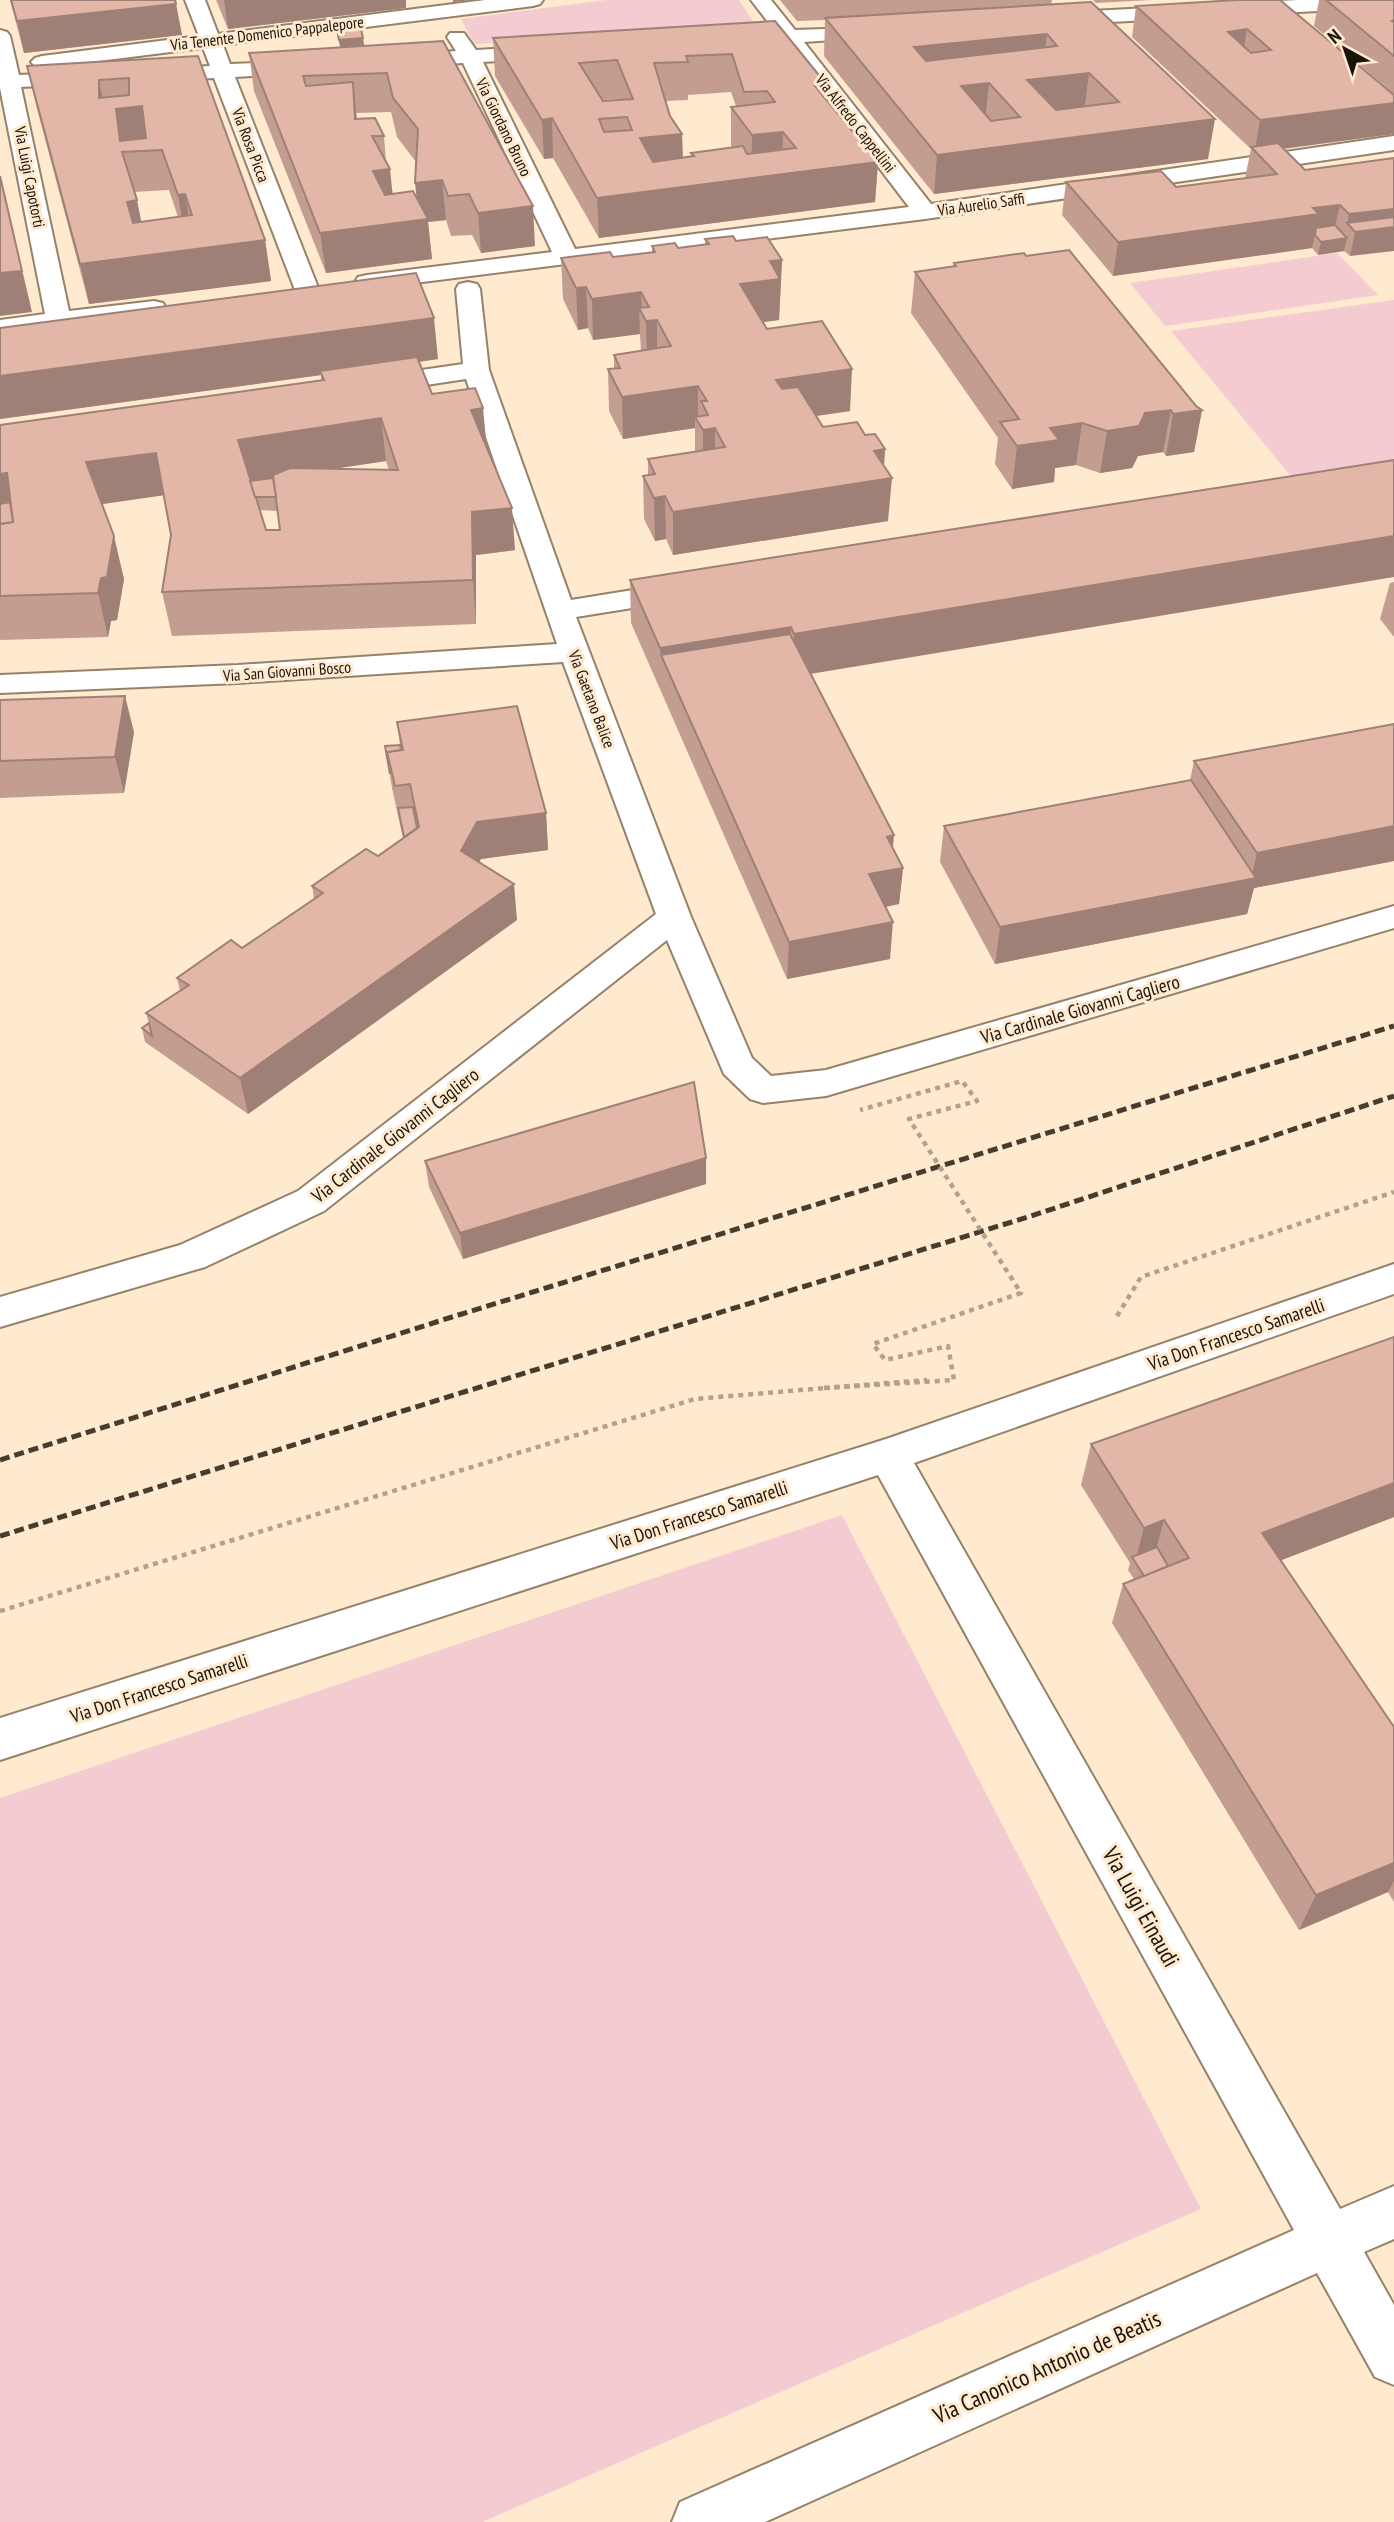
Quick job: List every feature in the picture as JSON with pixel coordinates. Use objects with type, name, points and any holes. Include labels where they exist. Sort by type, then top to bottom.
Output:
[{"type":"street","name":"Via Rosa Picca","points":[[195,0],[308,304]]},
{"type":"street","name":"Via Tenente Domenico Pappalepore","points":[[5,74],[438,6],[533,0]]},
{"type":"street","name":"Via Alfredo Cappellini","points":[[761,0],[925,212]]},
{"type":"street","points":[[1077,0],[1114,36]]},
{"type":"street","points":[[1039,20],[1261,3],[1394,1]]},
{"type":"street","points":[[1261,3],[1287,25]]},
{"type":"street","name":"Via Giordano Bruno","points":[[438,6],[470,57],[567,257]]},
{"type":"street","points":[[719,41],[900,29]]},
{"type":"street","name":"Via Luigi Capotorti","points":[[0,36],[5,74],[58,319]]},
{"type":"street","points":[[374,63],[567,51]]},
{"type":"street","points":[[125,76],[319,66]]},
{"type":"street","points":[[5,74],[97,77]]},
{"type":"street","name":"Via Aurelio Saffi","points":[[279,293],[308,304],[347,292],[567,257],[925,212],[1394,143]]},
{"type":"street","points":[[1221,146],[1240,166]]},
{"type":"street","name":"Via Aurelio Saffi","points":[[347,292],[468,289],[567,257]]},
{"type":"street","name":"Via Gaetano Balice","points":[[468,289],[477,370],[574,652],[674,917],[737,1065],[763,1090]]},
{"type":"street","points":[[0,327],[183,305]]},
{"type":"street","points":[[40,346],[164,330]]},
{"type":"street","points":[[354,388],[477,370]]},
{"type":"street","points":[[559,611],[710,587]]},
{"type":"street","name":"Via San Giovanni Bosco","points":[[0,684],[238,674],[574,652]]},
{"type":"street","name":"Via Cardinale Giovanni Cagliero","points":[[0,1311],[191,1257],[311,1202],[674,917]]},
{"type":"street","name":"Via Cardinale Giovanni Cagliero","points":[[763,1090],[826,1083],[1394,917]]},
{"type":"street","name":"Via Don Francesco Samarelli","points":[[0,1739],[888,1455],[1394,1279]]},
{"type":"street","name":"Via Luigi Einaudi","points":[[888,1455],[1394,2358]]},
{"type":"street","name":"Via Canonico Antonio de Beatis","points":[[700,2522],[1394,2212]]},
{"type":"path","points":[[798,1390],[954,1380],[948,1346],[885,1360],[873,1344],[1021,1293],[909,1119],[976,1101],[962,1081],[860,1110]]},
{"type":"path","points":[[1113,1322],[1141,1277],[1394,1192]]},
{"type":"path","points":[[0,1611],[695,1399],[957,1378]]},
{"type":"shaded area","points":[[606,0],[739,0],[757,28],[474,44],[461,19]]},
{"type":"shaded area","points":[[1337,253],[1378,295],[1165,326],[1130,283]]},
{"type":"shaded area","points":[[1394,300],[1394,466],[1295,481],[1171,331]]},
{"type":"shaded area","points":[[842,1515],[1201,2209],[482,2522],[0,2522],[0,1798]]},
{"type":"building","points":[[11,0],[175,0],[176,4],[17,21]]},
{"type":"building","points":[[1280,0],[1394,95],[1394,103],[1260,120],[1136,6]],"holes":[[[1247,29],[1271,50],[1251,53],[1228,32]]]},
{"type":"building","points":[[1326,0],[1394,0],[1394,56]]},
{"type":"building","points":[[1091,2],[1215,119],[937,155],[825,18]],"holes":[[[1047,34],[1057,46],[926,61],[914,47]],[[1089,73],[1119,102],[1056,110],[1027,80]],[[989,83],[1020,117],[991,121],[961,86]]]},
{"type":"building","points":[[775,21],[827,85],[815,86],[878,162],[597,198],[552,118],[542,120],[493,38]],"holes":[[[732,54],[744,92],[767,91],[775,102],[731,107],[752,135],[783,132],[796,148],[747,154],[743,146],[691,153],[694,156],[653,162],[640,138],[682,134],[670,116],[654,63],[688,62],[686,56]],[[617,60],[633,99],[603,101],[579,63]],[[627,117],[632,130],[604,132],[599,119]]]},
{"type":"building","points":[[360,24],[363,38],[339,40],[336,26]]},
{"type":"building","points":[[443,41],[533,206],[478,213],[469,194],[448,196],[442,180],[415,183],[418,129],[393,98],[387,73],[303,76],[306,86],[353,82],[355,119],[375,118],[384,136],[372,136],[390,169],[373,171],[385,195],[413,191],[428,219],[320,233],[249,53]]},
{"type":"building","points":[[198,56],[265,240],[80,264],[27,66]],"holes":[[[129,78],[129,95],[99,98],[99,80]],[[142,106],[146,138],[120,141],[116,109]],[[162,150],[178,195],[185,194],[192,215],[133,223],[127,202],[137,200],[122,152]]]},
{"type":"building","points":[[1278,143],[1305,170],[1394,158],[1394,209],[1349,214],[1340,205],[1313,208],[1319,214],[1118,242],[1066,182],[1161,171],[1176,187],[1277,174],[1251,147]]},
{"type":"building","points":[[0,176],[22,271],[0,273]]},
{"type":"building","points":[[1394,217],[1394,227],[1355,232],[1347,223]]},
{"type":"building","points":[[1335,225],[1347,238],[1321,242],[1315,235],[1316,228]]},
{"type":"building","points":[[733,236],[736,241],[767,237],[782,260],[770,261],[780,279],[740,284],[767,329],[822,321],[852,369],[776,380],[782,389],[798,387],[823,427],[857,422],[865,435],[875,434],[885,449],[874,451],[892,478],[673,512],[665,496],[654,498],[643,476],[655,474],[648,459],[725,447],[715,428],[703,430],[695,417],[708,415],[701,401],[707,401],[698,386],[622,397],[608,369],[620,368],[614,355],[671,346],[657,320],[646,321],[639,308],[649,307],[641,292],[592,299],[586,287],[576,288],[561,258],[610,252],[613,257],[655,252],[652,246],[675,243],[678,248],[709,244],[705,239]]},
{"type":"building","points":[[1069,250],[1202,410],[1173,414],[1171,410],[1145,413],[1139,426],[1107,431],[1082,423],[1050,428],[1059,440],[1017,446],[1000,422],[1019,419],[915,272],[956,266],[954,263],[1024,253],[1026,256]]},
{"type":"building","points":[[416,273],[434,318],[0,376],[0,328]]},
{"type":"building","points":[[417,357],[432,394],[475,388],[483,408],[471,410],[512,508],[472,512],[473,580],[162,592],[171,535],[156,453],[86,462],[114,536],[107,577],[101,578],[98,593],[0,596],[0,524],[13,522],[7,473],[0,474],[0,425],[324,380],[320,371]],"holes":[[[381,418],[398,470],[290,468],[273,475],[280,530],[266,530],[238,440]]]},
{"type":"building","points":[[1394,460],[1394,536],[794,634],[791,627],[660,648],[630,580]]},
{"type":"building","points":[[273,478],[276,497],[255,497],[250,481]]},
{"type":"building","points":[[10,502],[13,522],[0,524],[0,504]]},
{"type":"building","points":[[790,634],[894,835],[887,837],[903,868],[869,874],[893,922],[789,942],[661,655]]},
{"type":"building","points":[[125,696],[115,757],[0,761],[0,700]]},
{"type":"building","points":[[517,706],[546,813],[477,822],[461,851],[514,884],[240,1078],[146,1013],[189,985],[177,978],[231,940],[242,948],[323,893],[312,886],[366,849],[378,856],[419,827],[410,784],[395,786],[387,752],[403,750],[397,722]]},
{"type":"building","points":[[1394,724],[1394,826],[1257,853],[1194,761]]},
{"type":"building","points":[[400,745],[401,750],[387,752],[390,774],[385,746]]},
{"type":"building","points":[[1191,780],[1256,878],[1000,927],[944,826]]},
{"type":"building","points":[[413,807],[417,828],[404,837],[398,808]]},
{"type":"building","points":[[149,1023],[152,1036],[142,1028]]},
{"type":"building","points":[[694,1082],[706,1158],[460,1233],[425,1161]]},
{"type":"building","points":[[1394,1337],[1394,1483],[1262,1533],[1394,1727],[1394,1863],[1316,1895],[1123,1584],[1189,1558],[1164,1520],[1144,1528],[1091,1444]]},
{"type":"building","points":[[1157,1547],[1168,1566],[1144,1576],[1132,1557]]},
{"type":"railway","points":[[0,1460],[452,1317],[1394,1026]]},
{"type":"railway","points":[[0,1536],[1031,1216],[1394,1096]]}]
